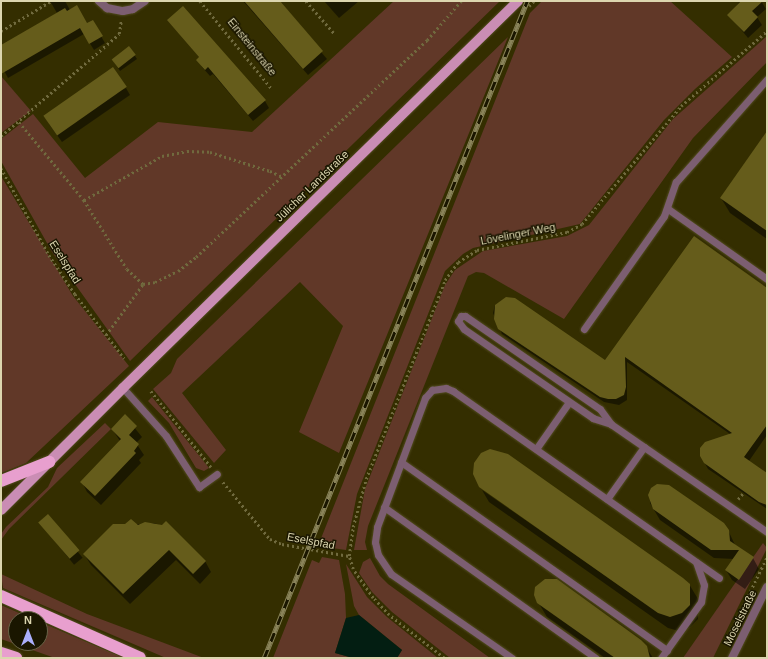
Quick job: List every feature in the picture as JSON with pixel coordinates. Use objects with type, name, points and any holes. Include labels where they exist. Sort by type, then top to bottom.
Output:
[{"type":"highway","points":[[1,481],[49,462]]},
{"type":"highway","points":[[1,596],[140,658]]},
{"type":"highway","points":[[1,652],[16,658]]},
{"type":"main road","name":"Jülicher Landstraße","points":[[1,510],[122,388],[518,1]]},
{"type":"street","points":[[98,1],[108,8],[122,11],[133,9],[146,1]]},
{"type":"street","name":"Moselstraße","points":[[732,658],[767,587]]},
{"type":"lane","points":[[584,329],[668,209],[676,182],[767,79]]},
{"type":"lane","points":[[668,209],[767,279]]},
{"type":"lane","points":[[611,424],[600,409],[470,318],[465,316],[459,318],[458,322],[464,329],[569,402],[593,418],[611,424],[767,532]]},
{"type":"lane","points":[[122,388],[166,436],[199,487],[217,474]]},
{"type":"lane","points":[[512,658],[384,567],[376,550],[375,537],[384,507],[426,394],[436,388],[453,391],[719,578]]},
{"type":"lane","points":[[536,449],[569,402]]},
{"type":"lane","points":[[607,499],[644,447]]},
{"type":"lane","points":[[401,462],[667,650]]},
{"type":"lane","points":[[384,507],[596,658]]},
{"type":"lane","points":[[661,658],[701,602],[704,585],[696,562]]},
{"type":"path","points":[[1,31],[51,1]]},
{"type":"path","name":"Einsteinstraße","points":[[200,1],[272,89]]},
{"type":"path","points":[[306,1],[334,33]]},
{"type":"path","points":[[106,335],[115,326],[143,284],[155,282],[184,266],[282,177],[427,40],[461,1]]},
{"type":"path","points":[[1,136],[119,34],[121,21]]},
{"type":"path","name":"Lövelinger Weg","points":[[349,556],[353,527],[366,479],[450,270],[462,259],[477,250],[567,232],[582,224],[676,112],[767,31]]},
{"type":"path","points":[[19,122],[84,200],[127,269],[143,284]]},
{"type":"path","points":[[84,200],[162,156],[187,150],[210,152],[270,171],[282,177]]},
{"type":"path","name":"Eselspfad","points":[[1,168],[49,255],[124,358]]},
{"type":"path","name":"Eselspfad","points":[[151,391],[270,539],[282,544],[349,556],[353,569],[373,598],[389,615],[444,658]]},
{"type":"path","points":[[725,644],[767,557]]},
{"type":"shaded area","points":[[394,1],[500,1],[130,361],[52,252],[1,161],[1,139],[33,114],[85,178],[158,122],[252,132]]},
{"type":"shaded area","points":[[542,1],[670,1],[732,57],[695,89],[664,120],[580,224],[473,248],[463,254],[445,271],[357,494],[346,550],[318,546],[530,13]]},
{"type":"shaded area","points":[[767,36],[767,62],[693,138],[564,319],[484,273],[476,272],[468,276],[368,526],[365,542],[367,550],[354,550],[365,489],[445,285],[455,270],[483,251],[567,236],[589,225],[673,119]]},
{"type":"shaded area","points":[[508,37],[339,453],[299,432],[343,326],[300,282],[182,393],[226,450],[214,463],[153,389],[171,373],[177,359]]},
{"type":"shaded area","points":[[1,76],[31,111],[1,133]]},
{"type":"shaded area","points":[[1,176],[73,296],[129,366],[26,463],[1,473]]},
{"type":"shaded area","points":[[152,397],[209,468],[204,471],[196,468],[169,423],[148,401]]},
{"type":"shaded area","points":[[105,423],[111,429],[9,529],[1,540],[1,534],[6,527],[48,487],[57,468]]},
{"type":"shaded area","points":[[763,543],[767,548],[713,658],[683,658]]},
{"type":"shaded area","points":[[322,557],[339,560],[345,594],[346,618],[335,653],[353,658],[273,658],[312,560],[319,563]]},
{"type":"shaded area","points":[[370,558],[380,576],[388,584],[490,658],[450,658],[392,612],[372,592],[359,573],[363,562]]},
{"type":"shaded area","points":[[346,564],[367,597],[387,617],[438,658],[397,658],[402,650],[359,615],[354,606]]},
{"type":"shaded area","points":[[1,574],[87,614],[204,658],[166,658],[3,588]]},
{"type":"shaded area","points":[[1,605],[15,611],[8,611],[8,641],[1,639]]},
{"type":"shaded area","points":[[359,615],[402,650],[397,658],[353,658],[335,653],[346,618]]},
{"type":"shaded area","points":[[48,625],[124,658],[55,658],[35,651],[48,651]]},
{"type":"building","points":[[244,1],[280,1],[323,51],[303,69]]},
{"type":"building","points":[[741,1],[763,1],[752,11],[758,17],[744,32],[727,15]]},
{"type":"building","points":[[77,5],[87,23],[93,20],[103,36],[89,44],[80,28],[1,74],[1,45],[65,8],[67,11]]},
{"type":"building","points":[[183,6],[266,100],[248,115],[208,67],[205,70],[196,60],[199,57],[167,20]]},
{"type":"building","points":[[129,46],[136,55],[118,68],[112,60]]},
{"type":"building","points":[[113,67],[127,87],[57,135],[43,116]]},
{"type":"building","points":[[767,131],[767,231],[720,198]]},
{"type":"building","points":[[694,236],[767,288],[767,425],[744,457],[767,473],[767,505],[759,502],[704,463],[700,456],[700,448],[705,442],[732,433],[625,357],[626,387],[624,395],[616,399],[600,397],[498,329],[494,319],[495,305],[506,297],[515,298],[605,360]]},
{"type":"building","points":[[125,414],[137,426],[129,435],[139,444],[134,451],[136,453],[95,496],[80,482],[121,439],[111,429]]},
{"type":"building","points":[[490,449],[508,454],[683,578],[690,584],[690,605],[682,613],[670,617],[658,613],[479,487],[473,474],[474,463],[481,453]]},
{"type":"building","points":[[657,484],[669,485],[724,523],[729,530],[730,541],[754,557],[739,580],[725,570],[739,550],[711,550],[653,509],[648,495],[651,488]]},
{"type":"building","points":[[48,514],[79,550],[70,559],[38,523]]},
{"type":"building","points":[[131,519],[138,525],[145,522],[162,525],[166,521],[206,561],[193,574],[169,550],[123,594],[83,554],[113,524],[125,524]]},
{"type":"building","points":[[545,579],[557,579],[641,640],[647,646],[650,658],[615,658],[537,603],[534,595],[535,587]]},
{"type":"railway","points":[[264,658],[527,1]]}]
